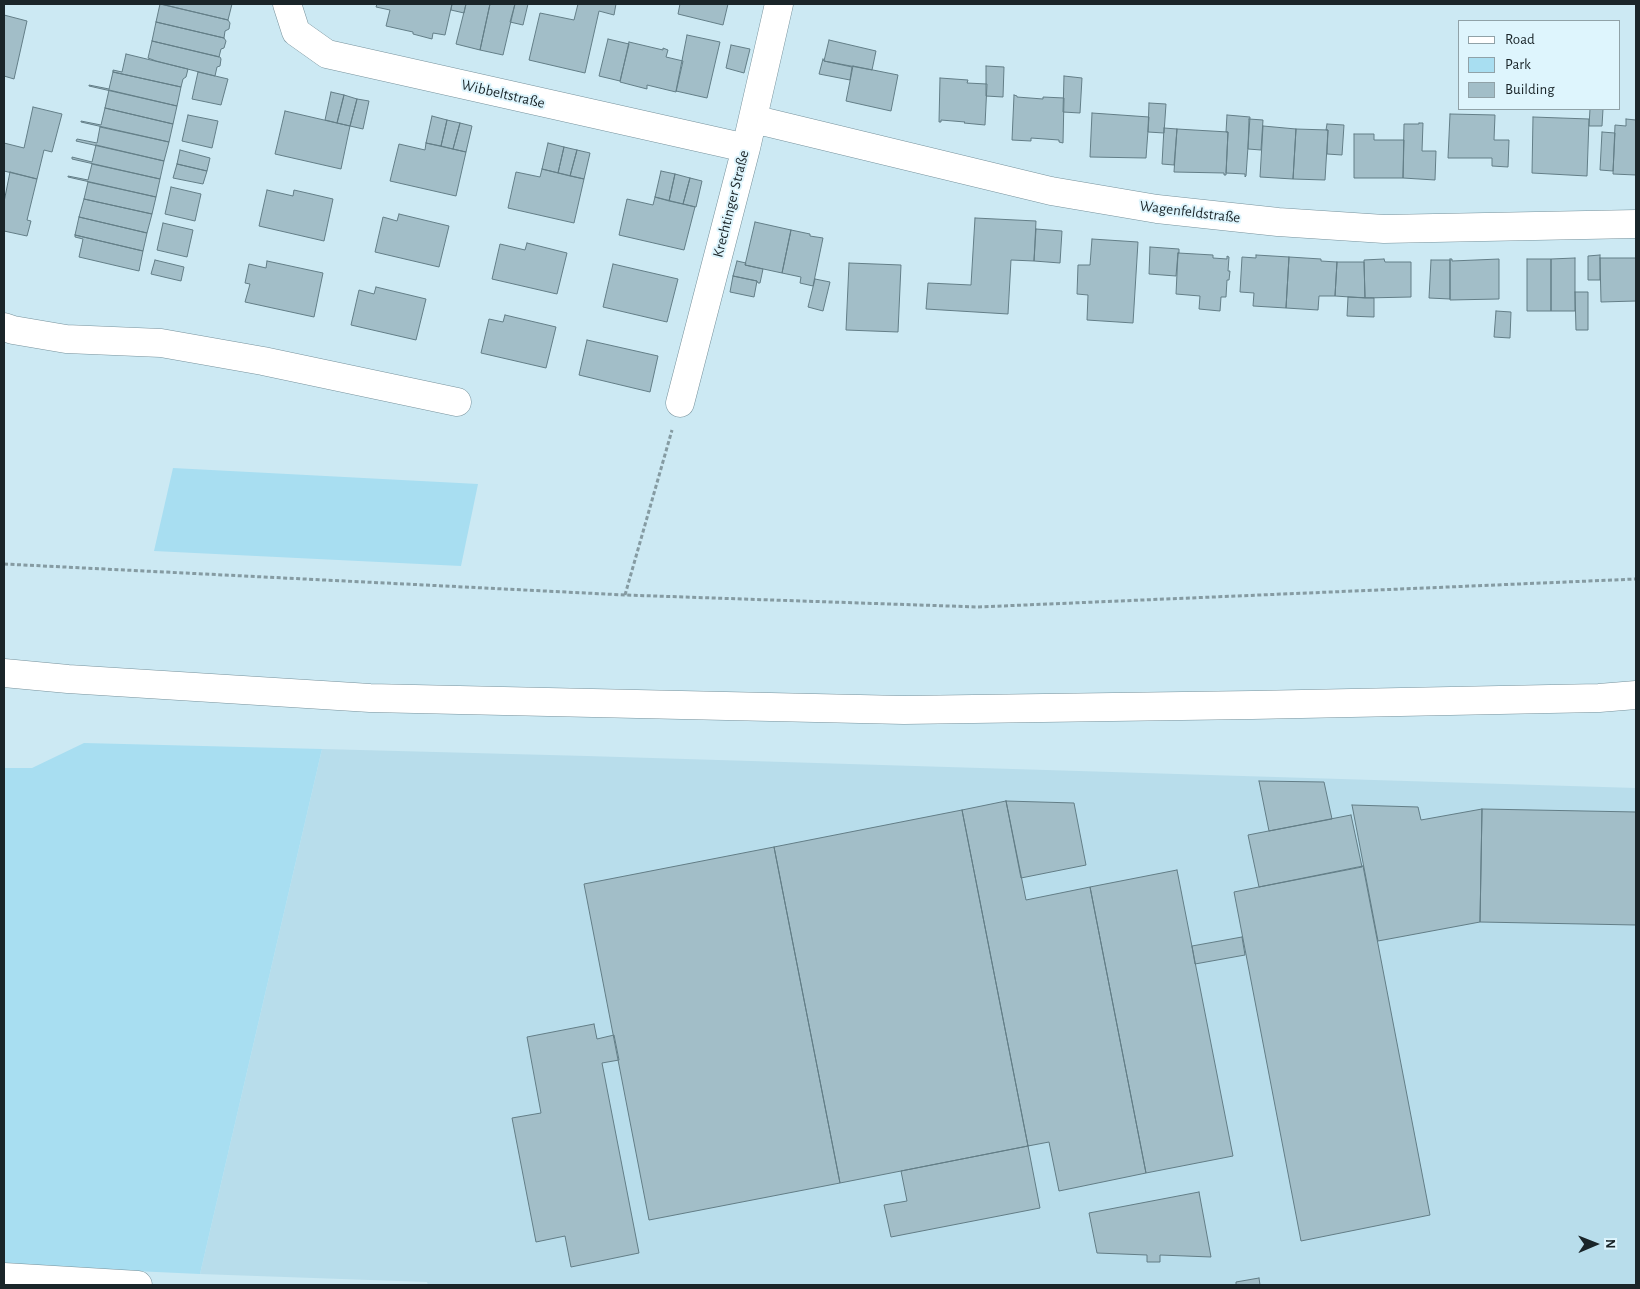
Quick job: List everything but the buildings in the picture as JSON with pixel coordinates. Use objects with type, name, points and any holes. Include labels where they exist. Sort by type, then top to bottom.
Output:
[{"type":"street","name":"Wibbeltstraße","points":[[287,4],[296,32],[327,54],[746,148]]},
{"type":"street","name":"Krechtinger Straße","points":[[680,403],[746,148],[779,4]]},
{"type":"street","name":"Wagenfeldstraße","points":[[753,119],[1051,191],[1157,209],[1278,222],[1384,229],[1636,224]]},
{"type":"street","points":[[4,327],[66,338],[161,343],[263,361],[457,402]]},
{"type":"street","points":[[4,673],[68,679],[370,698],[894,709],[1252,705],[1600,698],[1636,695]]},
{"type":"street","points":[[4,1278],[138,1285]]},
{"type":"path","points":[[625,595],[680,403]]},
{"type":"path","points":[[4,564],[625,595],[978,607],[1636,579]]},
{"type":"shaded area","points":[[322,749],[1636,788],[1636,1285],[428,1285],[427,1282],[200,1274]]},
{"type":"green space","points":[[173,468],[478,484],[461,566],[154,551]]},
{"type":"green space","points":[[84,743],[322,749],[200,1274],[4,1265],[4,768],[32,768]]}]
